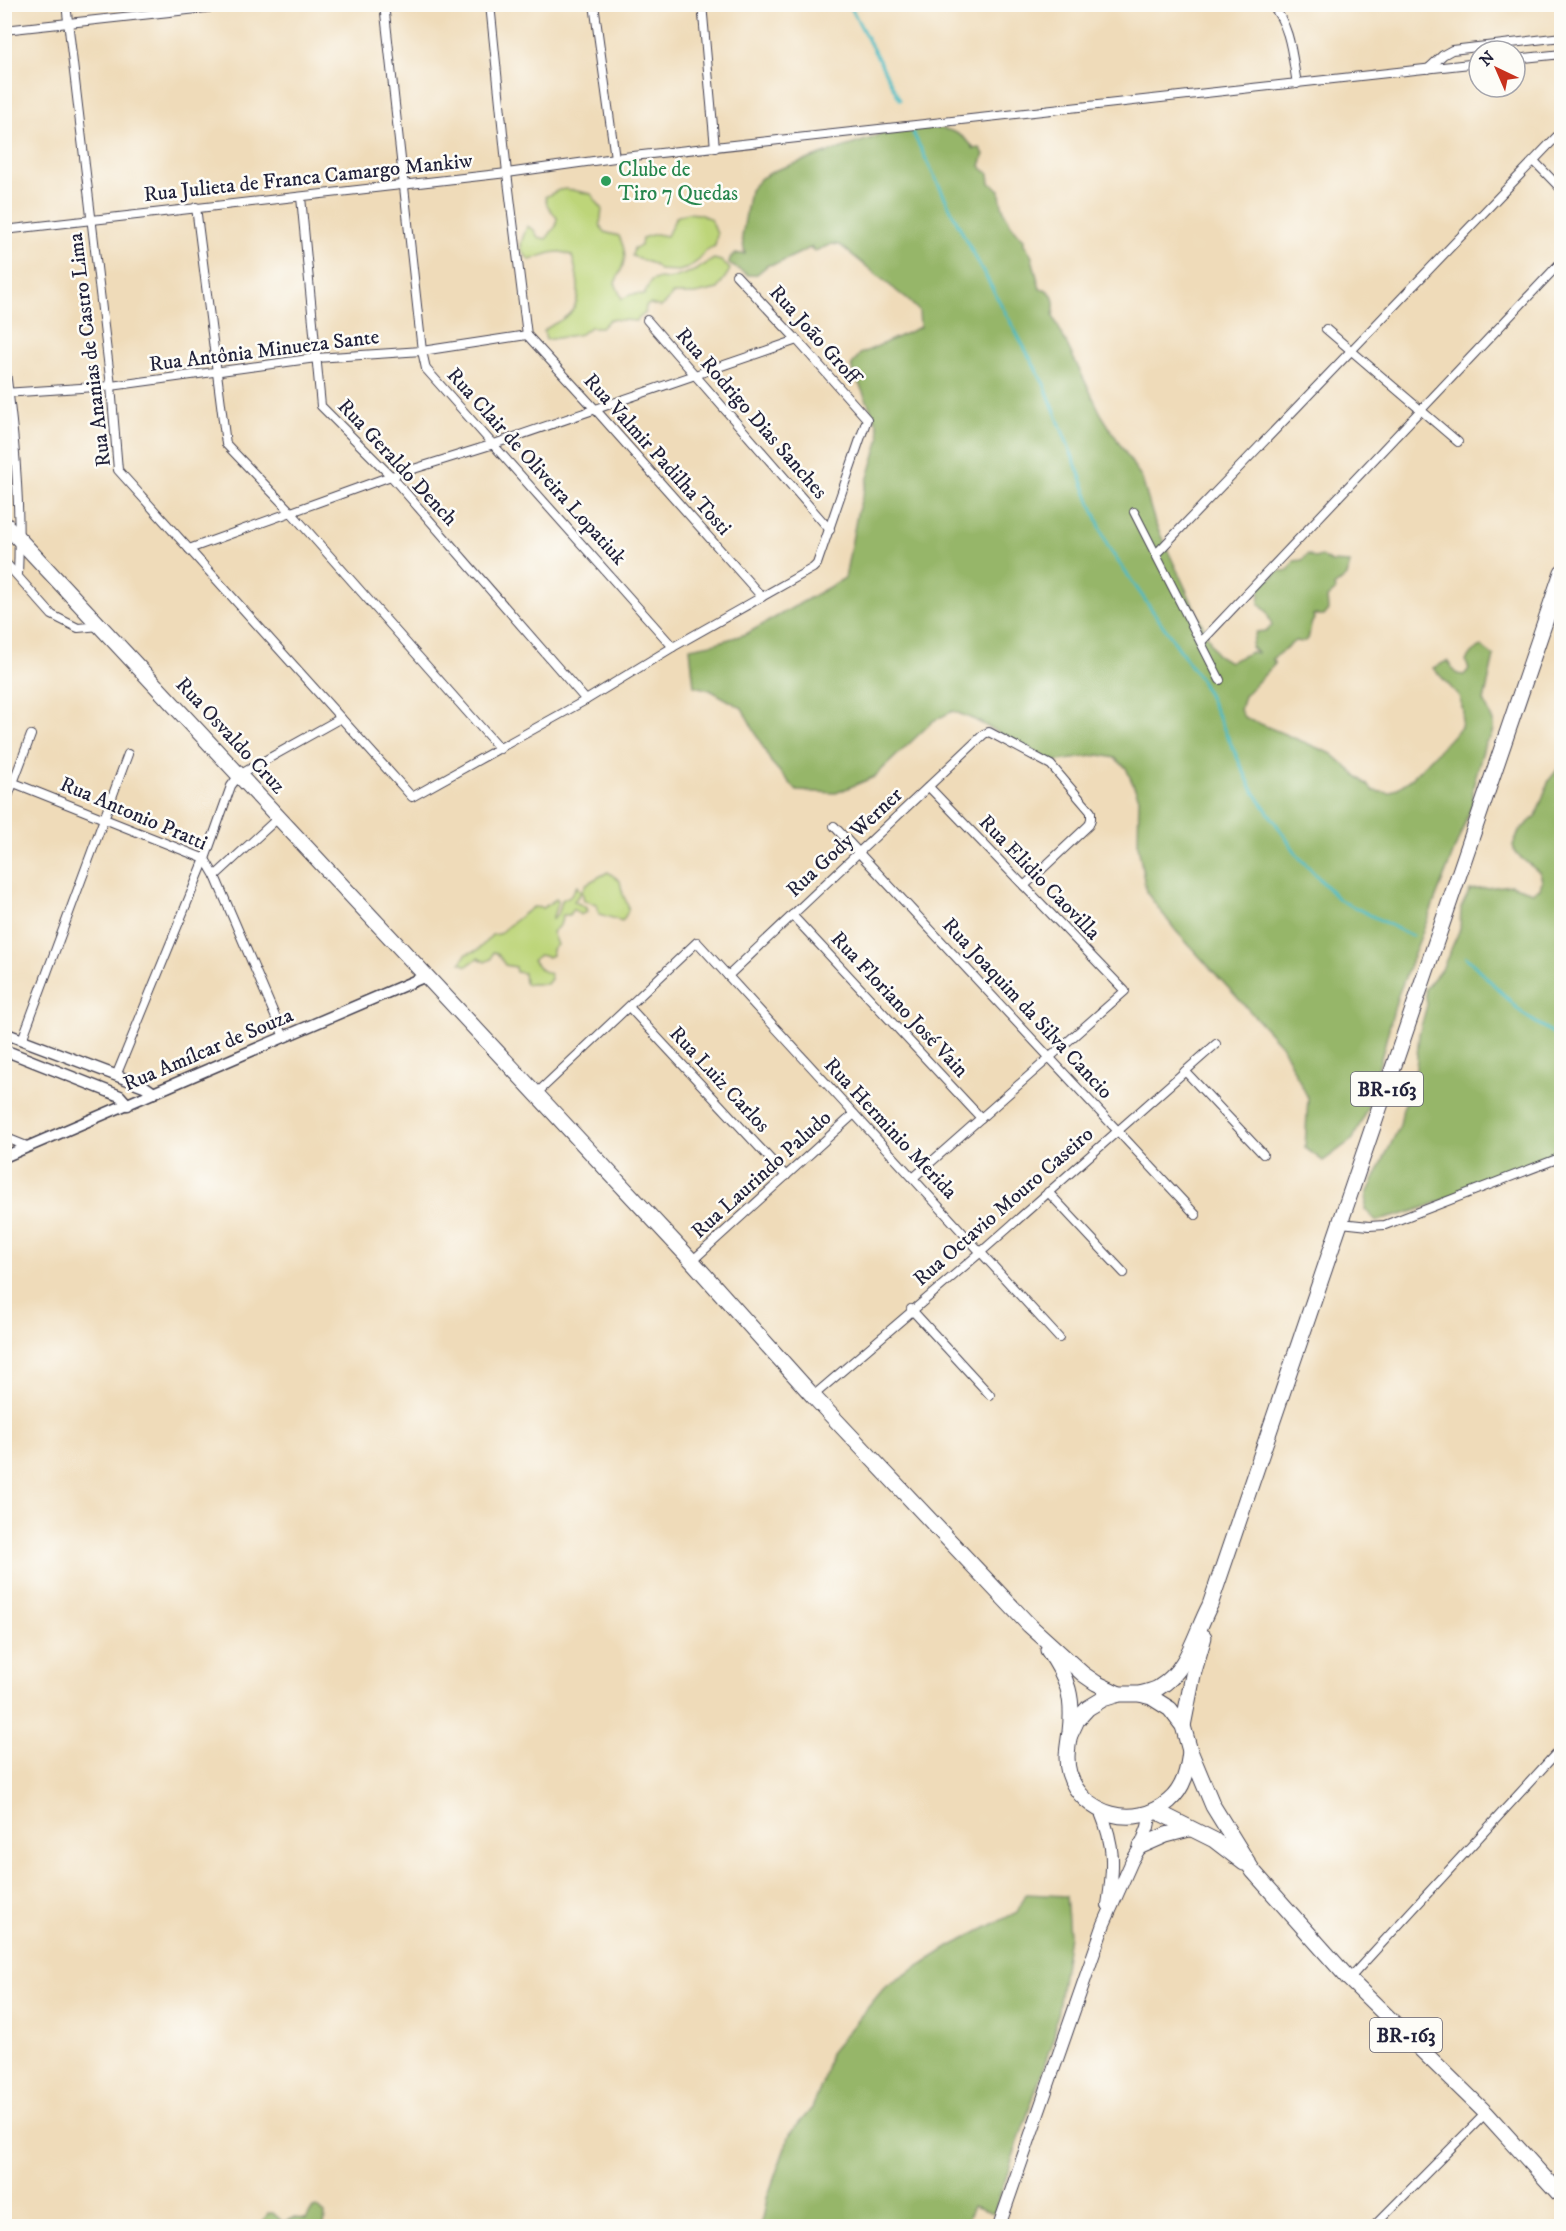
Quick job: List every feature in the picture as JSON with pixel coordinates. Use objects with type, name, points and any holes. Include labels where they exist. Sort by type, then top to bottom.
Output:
[{"type":"highway","name":"Rua Osvaldo Cruz","points":[[4,523],[692,1261],[813,1396],[1029,1625]]},
{"type":"highway","name":"BR-163","points":[[1190,1752],[1189,1769],[1182,1786],[1171,1800],[1153,1811],[1128,1817],[1100,1810],[1080,1795],[1071,1779],[1066,1760],[1070,1735],[1077,1720],[1088,1708],[1103,1699],[1119,1694],[1140,1694],[1158,1688],[1176,1672],[1186,1659],[1210,1605],[1562,572]]},
{"type":"highway","name":"BR-163","points":[[1183,1726],[1193,1676],[1208,1624],[1210,1605]]},
{"type":"highway","points":[[1029,1625],[1083,1674],[1119,1694]]},
{"type":"highway","points":[[1029,1625],[1056,1661],[1066,1681],[1072,1710],[1070,1735]]},
{"type":"highway","name":"BR-163","points":[[1140,1694],[1161,1702],[1170,1709],[1183,1726],[1190,1752],[1213,1806],[1253,1870],[1349,1979],[1486,2113],[1562,2197]]},
{"type":"highway","name":"BR-163","points":[[1153,1811],[1214,1840],[1253,1870]]},
{"type":"highway","points":[[1141,1846],[1166,1835],[1189,1829]]},
{"type":"main road","points":[[1100,1810],[1112,1845],[1113,1860],[1104,1924]]},
{"type":"main road","points":[[999,2226],[1104,1924],[1141,1846],[1153,1811]]},
{"type":"street","name":"Rua Ananias de Castro Lima","points":[[66,4],[111,386],[118,470],[412,797],[500,749]]},
{"type":"street","points":[[4,30],[173,8],[243,4]]},
{"type":"street","name":"Rua Clair de Oliveira Lopatiuk","points":[[384,4],[422,351],[426,369],[673,647]]},
{"type":"street","points":[[490,4],[526,335]]},
{"type":"street","points":[[594,4],[615,158]]},
{"type":"street","points":[[702,4],[715,148]]},
{"type":"street","points":[[1271,4],[1286,27],[1297,84]]},
{"type":"street","points":[[1428,69],[1452,50],[1562,37]]},
{"type":"street","points":[[1527,58],[1562,54]]},
{"type":"street","name":"Rua Julieta de Franca Camargo Mankiw","points":[[4,230],[507,173],[615,158],[1467,64]]},
{"type":"street","points":[[1156,555],[1562,131]]},
{"type":"street","points":[[1534,161],[1562,190]]},
{"type":"street","name":"Rua Geraldo Dench","points":[[301,197],[321,406],[391,476],[586,700]]},
{"type":"street","points":[[196,207],[225,444],[290,511],[500,749],[813,568],[817,564],[830,530]]},
{"type":"street","points":[[1201,642],[1562,261]]},
{"type":"street","name":"Rua João Groff","points":[[736,275],[867,418],[830,530]]},
{"type":"street","name":"Rua Rodrigo Dias Sanches","points":[[647,320],[830,530]]},
{"type":"street","points":[[1326,329],[1458,442]]},
{"type":"street","name":"Rua Antônia Minueza Sante","points":[[7,392],[111,386],[316,358],[422,351],[526,335]]},
{"type":"street","name":"Rua Valmir Padilha Tosti","points":[[526,335],[762,597]]},
{"type":"street","points":[[189,549],[391,476],[494,444],[797,340]]},
{"type":"street","points":[[4,358],[19,539],[18,576]]},
{"type":"street","points":[[1134,512],[1221,680]]},
{"type":"street","points":[[4,561],[52,615],[78,628],[101,626]]},
{"type":"street","points":[[116,1076],[205,859],[231,786],[239,775],[341,718]]},
{"type":"street","name":"Rua Gody Werner","points":[[728,976],[984,734],[989,732],[1051,765],[1091,812],[1089,825],[1024,886]]},
{"type":"street","points":[[4,807],[32,735]]},
{"type":"street","points":[[22,1040],[128,754]]},
{"type":"street","name":"Rua Antonio Pratti","points":[[4,779],[205,859],[215,876],[284,1037]]},
{"type":"street","name":"Rua Elidio Caovilla","points":[[929,787],[1125,991],[1050,1058]]},
{"type":"street","points":[[215,876],[279,817]]},
{"type":"street","name":"Rua Joaquim da Silva Cancio","points":[[834,826],[1196,1215]]},
{"type":"street","name":"Rua Floriano José Vain","points":[[792,915],[981,1118]]},
{"type":"street","name":"Rua Herminio Merida","points":[[629,1007],[697,942],[1059,1338]]},
{"type":"street","name":"Rua Amílcar de Souza","points":[[4,1157],[426,976]]},
{"type":"street","points":[[536,1094],[629,1007]]},
{"type":"street","name":"Rua Luiz Carlos","points":[[629,1007],[786,1176]]},
{"type":"street","points":[[4,1033],[144,1086],[154,1093]]},
{"type":"street","name":"Rua Octavio Mouro Caseiro","points":[[813,1396],[981,1252],[1216,1044]]},
{"type":"street","points":[[4,1050],[120,1096],[128,1105]]},
{"type":"street","points":[[913,1178],[1050,1058]]},
{"type":"street","points":[[1185,1071],[1263,1154]]},
{"type":"street","name":"Rua Laurindo Paludo","points":[[692,1261],[854,1114]]},
{"type":"street","points":[[4,1137],[29,1147]]},
{"type":"street","points":[[1341,1223],[1385,1225],[1424,1212],[1562,1157]]},
{"type":"street","points":[[1048,1192],[1124,1273]]},
{"type":"street","points":[[911,1310],[990,1395]]},
{"type":"street","points":[[1349,1979],[1562,1747]]},
{"type":"street","points":[[1374,2226],[1486,2113]]},
{"type":"green space","points":[[906,128],[935,128],[953,131],[968,141],[974,149],[980,148],[984,154],[980,166],[989,174],[990,183],[1000,190],[1007,217],[1024,239],[1024,244],[1031,254],[1040,289],[1045,289],[1053,298],[1053,316],[1101,414],[1142,479],[1155,523],[1216,654],[1229,662],[1251,652],[1257,653],[1251,647],[1256,632],[1265,631],[1272,626],[1266,611],[1259,604],[1258,587],[1266,577],[1271,579],[1278,571],[1289,569],[1294,561],[1302,560],[1308,554],[1315,558],[1321,556],[1331,562],[1350,563],[1347,576],[1334,587],[1335,591],[1327,598],[1328,610],[1324,615],[1313,615],[1308,639],[1301,642],[1295,641],[1272,659],[1275,664],[1244,696],[1240,710],[1244,717],[1332,754],[1374,791],[1390,793],[1410,780],[1461,727],[1463,711],[1459,696],[1433,668],[1447,661],[1457,674],[1464,675],[1469,669],[1467,659],[1474,651],[1482,647],[1494,656],[1484,701],[1493,722],[1493,730],[1491,737],[1485,743],[1473,787],[1473,802],[1397,998],[1369,1104],[1353,1139],[1323,1161],[1305,1148],[1308,1098],[1281,1045],[1176,931],[1146,892],[1138,845],[1139,798],[1126,768],[1115,758],[1100,755],[1052,762],[975,720],[953,711],[933,721],[874,777],[836,793],[797,791],[771,762],[742,708],[710,690],[694,686],[690,648],[746,634],[845,578],[857,514],[880,438],[877,423],[851,366],[860,354],[920,327],[919,311],[840,245],[832,244],[815,251],[812,247],[779,263],[768,265],[753,275],[748,275],[729,264],[732,256],[745,254],[742,237],[750,190],[761,178],[776,170],[875,137],[886,130],[890,132]]},
{"type":"green space","points":[[567,189],[591,194],[602,209],[600,225],[604,232],[619,236],[625,255],[615,283],[622,299],[632,294],[644,295],[651,281],[659,278],[670,279],[694,271],[714,259],[721,261],[730,269],[729,272],[718,289],[695,294],[672,294],[661,307],[650,304],[646,306],[645,313],[636,321],[610,319],[602,327],[590,327],[581,334],[546,340],[544,331],[564,318],[575,306],[578,281],[572,256],[562,252],[551,253],[530,260],[522,252],[521,245],[527,226],[534,230],[538,237],[546,239],[556,226],[557,218],[547,205],[545,197]]},
{"type":"green space","points":[[687,213],[699,214],[711,219],[717,234],[715,246],[705,251],[699,260],[679,271],[659,270],[653,264],[632,256],[634,248],[641,246],[642,238],[655,234],[667,236],[676,217]]},
{"type":"green space","points":[[1561,765],[1561,1152],[1421,1209],[1376,1221],[1365,1209],[1367,1194],[1400,1125],[1403,1108],[1415,1080],[1419,1034],[1427,1005],[1425,989],[1443,967],[1460,929],[1461,908],[1470,890],[1511,885],[1533,892],[1540,888],[1542,881],[1540,873],[1515,853],[1513,845],[1519,831],[1536,816],[1549,780]]},
{"type":"green space","points":[[608,872],[620,881],[628,907],[622,921],[599,914],[597,904],[584,901],[582,891],[586,884]]},
{"type":"green space","points":[[577,886],[581,893],[574,901],[586,908],[587,912],[580,915],[573,909],[569,915],[563,915],[560,925],[552,932],[557,945],[552,949],[552,955],[548,957],[540,955],[533,960],[541,970],[550,974],[551,979],[547,984],[525,984],[524,973],[516,972],[515,967],[505,965],[497,953],[493,952],[491,959],[485,962],[478,958],[467,966],[461,963],[466,954],[478,950],[492,935],[499,934],[533,907],[543,908],[556,899],[558,901],[552,920],[559,912],[562,900],[570,896]]},
{"type":"green space","points":[[1026,1894],[1066,1896],[1069,1935],[1054,2036],[994,2213],[973,2206],[965,2226],[760,2226],[767,2198],[790,2134],[812,2108],[822,2084],[830,2053],[884,1988],[951,1946],[1017,1912]]},
{"type":"green space","points":[[317,2207],[325,2214],[324,2226],[261,2226],[268,2213],[273,2213],[283,2222],[294,2218],[306,2219],[313,2208]]},
{"type":"waterway","points":[[849,4],[900,100]]},
{"type":"waterway","points":[[913,133],[965,238],[1044,384],[1108,547],[1201,680],[1252,789],[1299,857],[1338,899],[1412,936]]},
{"type":"waterway","points":[[1466,957],[1524,1015],[1562,1039]]},
{"type":"place","name":"Clube de Tiro 7 Quedas","points":[[606,181]]}]
